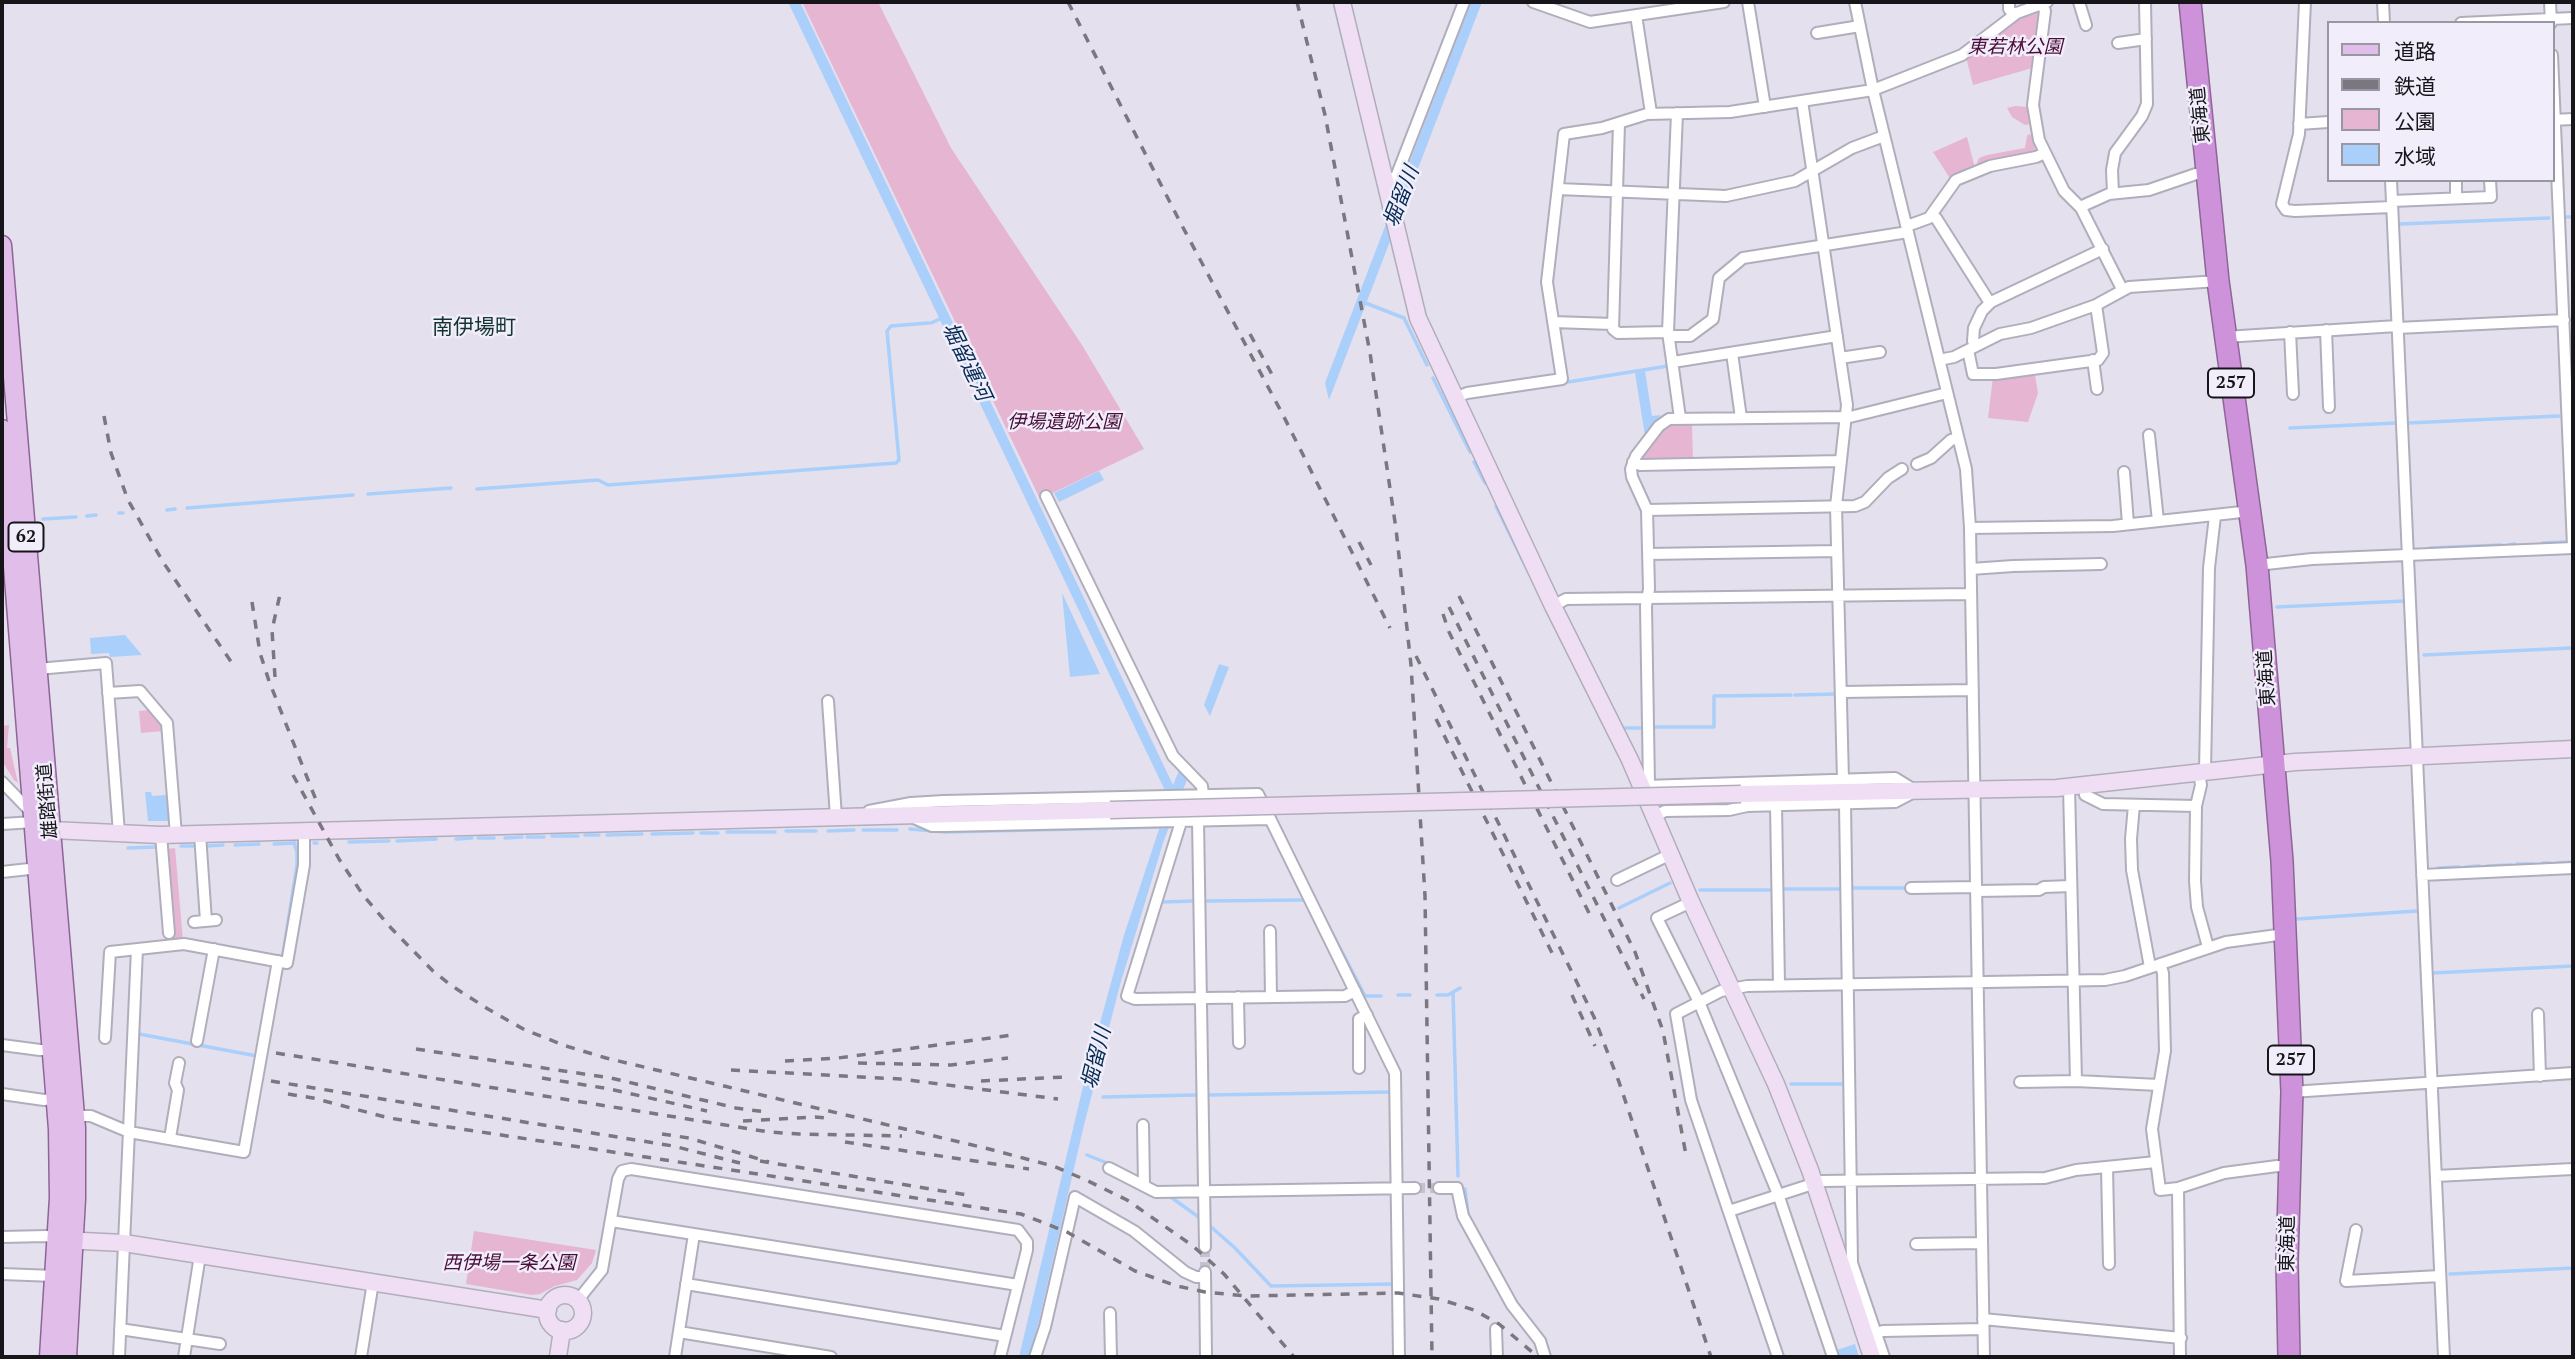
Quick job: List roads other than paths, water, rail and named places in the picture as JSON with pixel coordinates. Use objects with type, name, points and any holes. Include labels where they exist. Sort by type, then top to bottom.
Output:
[{"type":"highway","name":"東海道","points":[[2190,2],[2218,281],[2257,565],[2274,763],[2292,1093],[2287,1281],[2289,1357]]},
{"type":"main road","name":"雄踏街道","points":[[2,245],[75,1116],[77,1175],[65,1241],[54,1276],[49,1357]]},
{"type":"main road","name":"雄踏街道","points":[[2,429],[9,594],[38,868],[56,1098],[65,1241],[67,1357]]},
{"type":"street","points":[[1342,2],[1418,318],[1553,606],[1646,786],[1655,816],[1691,902],[1776,1084],[1884,1357]]},
{"type":"street","points":[[1385,180],[1396,177],[1464,2]]},
{"type":"street","points":[[1533,2],[1583,21],[1636,15],[1665,6],[1724,2]]},
{"type":"street","points":[[1748,2],[1765,107]]},
{"type":"street","points":[[1855,2],[1873,90],[1966,469],[1971,569],[1984,1357]]},
{"type":"street","points":[[2009,2],[2009,9],[2014,15]]},
{"type":"street","points":[[2079,2],[2086,25]]},
{"type":"street","points":[[2113,193],[2112,164],[2115,153],[2142,116],[2147,104],[2145,2]]},
{"type":"street","points":[[2305,2],[2299,124],[2281,204],[2286,210],[2491,197],[2490,182]]},
{"type":"street","points":[[2383,2],[2384,21]]},
{"type":"street","points":[[2550,2],[2551,21],[2573,18]]},
{"type":"street","points":[[1455,398],[1466,393],[1562,379],[1547,282],[1564,134],[1651,113],[1722,113],[1873,90],[1962,55],[2014,15],[2045,3],[2033,105],[2039,140],[2064,191],[2080,207],[2122,289]]},
{"type":"street","points":[[1636,15],[1651,113]]},
{"type":"street","points":[[1816,33],[1860,26]]},
{"type":"street","points":[[2118,43],[2146,39]]},
{"type":"street","points":[[1802,102],[1847,405],[1836,506],[1843,780]]},
{"type":"street","points":[[1677,113],[1669,334],[1680,418]]},
{"type":"street","points":[[2257,565],[2312,559],[2573,547],[2554,120],[2573,119]]},
{"type":"street","points":[[1619,122],[1613,324],[1613,329],[1618,333],[1690,336],[1713,319],[1719,278],[1743,258],[1907,229],[1931,215],[1956,180],[1990,166],[2045,153]]},
{"type":"street","points":[[2299,124],[2326,122]]},
{"type":"street","points":[[1558,189],[1726,196],[1795,181],[1852,148],[1884,136]]},
{"type":"street","points":[[2080,207],[2113,193],[2149,190],[2196,174],[2207,173]]},
{"type":"street","points":[[2391,182],[2444,1357]]},
{"type":"street","points":[[2456,182],[2456,198]]},
{"type":"street","points":[[1931,215],[1936,218],[1990,303]]},
{"type":"street","points":[[2096,305],[2103,353],[2098,360],[1996,374],[1973,374],[1974,328],[1982,311],[1990,303],[2103,249]]},
{"type":"street","points":[[1940,360],[2000,334],[2031,328],[2096,305],[2122,289],[2218,281]]},
{"type":"street","points":[[2225,337],[2564,320]]},
{"type":"street","points":[[1553,322],[1613,324]]},
{"type":"street","points":[[2326,330],[2329,407]]},
{"type":"street","points":[[2290,332],[2293,394]]},
{"type":"street","points":[[1673,362],[1837,337]]},
{"type":"street","points":[[1840,358],[1880,352]]},
{"type":"street","points":[[1732,353],[1741,418]]},
{"type":"street","points":[[2093,360],[2097,389]]},
{"type":"street","points":[[1646,786],[1647,510],[1634,484],[1631,469],[1633,462],[1664,422],[1680,418],[1846,417],[1947,393]]},
{"type":"street","points":[[2149,435],[2158,521]]},
{"type":"street","points":[[1917,464],[1958,438]]},
{"type":"street","points":[[1633,462],[1640,465],[1841,461]]},
{"type":"street","points":[[1647,510],[1863,504],[1888,478],[1902,469]]},
{"type":"street","points":[[2124,472],[2128,524]]},
{"type":"street","points":[[1046,496],[1173,756],[1202,786],[1203,795]]},
{"type":"street","points":[[1970,528],[2128,524],[2251,511]]},
{"type":"street","points":[[2208,947],[2196,894],[2196,806],[2202,771],[2209,568],[2215,516]]},
{"type":"street","points":[[1648,554],[1837,551]]},
{"type":"street","points":[[1971,569],[2101,564]]},
{"type":"street","points":[[1553,606],[1566,599],[1971,594]]},
{"type":"street","points":[[37,669],[106,663],[119,833]]},
{"type":"street","points":[[1842,692],[1973,690]]},
{"type":"street","points":[[108,693],[140,691],[167,723],[168,835],[162,920],[169,933]]},
{"type":"street","points":[[828,701],[841,817]]},
{"type":"street","points":[[2,782],[33,818],[51,830],[168,835],[1975,790],[2076,786],[2274,763],[2573,749]]},
{"type":"street","points":[[1646,786],[1898,779],[1916,791]]},
{"type":"street","points":[[2076,786],[2098,803],[2196,806]]},
{"type":"street","points":[[2076,786],[2071,886],[2076,1081]]},
{"type":"street","points":[[1655,816],[1665,811],[1729,810],[1747,806],[1895,802],[1916,791]]},
{"type":"street","points":[[841,817],[878,808],[933,802],[1258,794],[1395,1073],[1399,1357]]},
{"type":"street","points":[[1182,795],[1178,818],[1127,996],[1135,999],[1345,996],[1355,991]]},
{"type":"street","points":[[1845,804],[1850,1181],[1847,1265],[1872,1357]]},
{"type":"street","points":[[1776,805],[1779,985]]},
{"type":"street","points":[[2134,805],[2132,870],[2155,965],[2163,973],[2165,1045],[2152,1129],[2160,1190],[2178,1188],[2224,1173],[2277,1166],[2290,1167]]},
{"type":"street","points":[[909,815],[932,825],[945,826],[1156,821],[1178,818],[1270,819]]},
{"type":"street","points":[[2,824],[33,818]]},
{"type":"street","points":[[1198,820],[1205,1247]]},
{"type":"street","points":[[105,1038],[110,952],[184,944],[287,963],[304,865],[304,831]]},
{"type":"street","points":[[200,834],[205,921]]},
{"type":"street","points":[[1617,880],[1671,853]]},
{"type":"street","points":[[2,872],[38,868]]},
{"type":"street","points":[[2422,875],[2573,868]]},
{"type":"street","points":[[1910,888],[2039,890],[2044,887],[2071,886]]},
{"type":"street","points":[[1691,902],[1657,918],[1699,1002],[1778,1194],[1833,1357]]},
{"type":"street","points":[[1270,931],[1271,997]]},
{"type":"street","points":[[1778,1357],[1689,1093],[1676,1014],[1721,991],[1748,986],[2115,978],[2208,947],[2285,934]]},
{"type":"street","points":[[119,1357],[137,949]]},
{"type":"street","points":[[197,1041],[214,949]]},
{"type":"street","points":[[75,1116],[91,1116],[129,1132],[244,1152],[278,961]]},
{"type":"street","points":[[1238,997],[1239,1043]]},
{"type":"street","points":[[2538,1014],[2540,1076]]},
{"type":"street","points":[[1359,1068],[1359,1019],[1367,1015]]},
{"type":"street","points":[[2,1045],[40,1051],[52,1050]]},
{"type":"street","points":[[170,1139],[178,1090],[175,1083],[179,1063]]},
{"type":"street","points":[[2292,1093],[2573,1073]]},
{"type":"street","points":[[2020,1082],[2076,1081],[2159,1085]]},
{"type":"street","points":[[2,1094],[44,1100],[56,1098]]},
{"type":"street","points":[[1143,1125],[1144,1185]]},
{"type":"street","points":[[1729,1211],[1814,1183],[2049,1178],[2074,1170],[2156,1162]]},
{"type":"street","points":[[2107,1167],[2109,1264]]},
{"type":"street","points":[[1109,1168],[1156,1192],[1415,1188]]},
{"type":"street","points":[[578,1300],[602,1270],[620,1174],[631,1169],[1018,1230],[1027,1242],[1000,1357]]},
{"type":"street","points":[[2435,1176],[2573,1169]]},
{"type":"street","points":[[1439,1188],[1457,1188],[1463,1216],[1513,1305],[1540,1341],[1545,1357]]},
{"type":"street","points":[[2178,1188],[2180,1357]]},
{"type":"street","points":[[1035,1357],[1045,1327],[1075,1197],[1149,1241],[1185,1272],[1196,1277],[1205,1273],[1206,1357]]},
{"type":"street","points":[[611,1221],[1018,1285]]},
{"type":"street","points":[[2356,1230],[2346,1281],[2440,1276]]},
{"type":"street","points":[[675,1357],[694,1234]]},
{"type":"street","points":[[2,1237],[47,1236],[65,1241],[124,1243],[548,1310]]},
{"type":"street","points":[[1916,1244],[1982,1243]]},
{"type":"street","points":[[184,1357],[200,1255]]},
{"type":"street","points":[[2,1275],[54,1276]]},
{"type":"street","points":[[361,1357],[373,1282]]},
{"type":"street","points":[[687,1283],[1005,1336]]},
{"type":"street","points":[[560,1296],[570,1296],[578,1300],[583,1310],[581,1320],[574,1328],[562,1330],[551,1324],[548,1310],[552,1301],[560,1296]]},
{"type":"street","points":[[1110,1313],[1111,1357]]},
{"type":"street","points":[[1876,1333],[1983,1324],[2181,1338]]},
{"type":"street","points":[[120,1329],[220,1344]]},
{"type":"street","points":[[1496,1329],[1497,1357]]},
{"type":"street","points":[[558,1357],[562,1330]]},
{"type":"street","points":[[679,1332],[831,1357]]},
{"type":"water","points":[[788,2],[800,2],[1173,785],[1183,761],[1191,769],[1163,843],[1120,985],[1029,1357],[1019,1357],[1085,1078],[1124,935],[1169,799]]},
{"type":"water","name":"堀留川","points":[[1471,2],[1482,2],[1329,400],[1325,383]]},
{"type":"water","points":[[1645,371],[1652,416],[1661,415],[1645,436],[1635,373]]},
{"type":"water","points":[[1099,471],[1104,480],[1059,502],[1054,493]]},
{"type":"water","points":[[1062,593],[1100,674],[1070,677]]},
{"type":"water","points":[[125,635],[142,655],[110,657],[109,653],[91,654],[90,638]]},
{"type":"water","points":[[1219,664],[1229,667],[1210,716],[1204,705]]},
{"type":"water","points":[[145,792],[151,792],[152,796],[167,795],[169,821],[148,821]]},
{"type":"water","points":[[1855,1344],[1859,1357],[1840,1357],[1837,1350]]},
{"type":"waterway","points":[[1334,2],[1351,71]]},
{"type":"waterway","name":"堀留川","points":[[1383,208],[1387,224]]},
{"type":"waterway","points":[[2565,217],[2572,217]]},
{"type":"waterway","points":[[2400,224],[2549,218]]},
{"type":"waterway","points":[[1363,302],[1404,318],[1427,365]]},
{"type":"waterway","name":"堀留運河","points":[[931,323],[942,318]]},
{"type":"waterway","points":[[477,489],[598,480],[608,485],[896,463],[899,460],[887,331],[891,326],[928,323]]},
{"type":"waterway","points":[[1568,382],[1668,366]]},
{"type":"waterway","points":[[1433,378],[1470,452]]},
{"type":"waterway","points":[[2408,423],[2559,416]]},
{"type":"waterway","points":[[2290,428],[2396,423]]},
{"type":"waterway","points":[[1474,462],[1485,483]]},
{"type":"waterway","points":[[368,494],[451,488]]},
{"type":"waterway","points":[[187,508],[353,495]]},
{"type":"waterway","points":[[1496,506],[1527,569]]},
{"type":"waterway","points":[[167,510],[175,509]]},
{"type":"waterway","points":[[87,516],[96,515]]},
{"type":"waterway","points":[[43,519],[76,517]]},
{"type":"waterway","points":[[2543,543],[2565,542]]},
{"type":"waterway","points":[[2508,545],[2515,544]]},
{"type":"waterway","points":[[2430,548],[2501,545]]},
{"type":"waterway","points":[[2277,607],[2404,601]]},
{"type":"waterway","points":[[2424,655],[2571,648]]},
{"type":"waterway","points":[[1795,695],[1836,694]]},
{"type":"waterway","points":[[1652,727],[1714,727],[1714,696],[1791,695]]},
{"type":"waterway","points":[[1625,728],[1644,728]]},
{"type":"waterway","points":[[910,829],[945,832],[1163,827]]},
{"type":"waterway","points":[[828,831],[854,830]]},
{"type":"waterway","points":[[863,830],[897,830]]},
{"type":"waterway","points":[[786,831],[816,831]]},
{"type":"waterway","points":[[727,832],[775,832]]},
{"type":"waterway","points":[[652,834],[693,833]]},
{"type":"waterway","points":[[701,833],[718,833]]},
{"type":"waterway","points":[[607,835],[642,834]]},
{"type":"waterway","points":[[585,835],[599,835]]},
{"type":"waterway","points":[[552,836],[578,836]]},
{"type":"waterway","points":[[505,838],[522,837]]},
{"type":"waterway","points":[[527,837],[544,837]]},
{"type":"waterway","points":[[456,839],[472,838]]},
{"type":"waterway","points":[[478,838],[494,838]]},
{"type":"waterway","points":[[397,841],[436,839]]},
{"type":"waterway","points":[[349,842],[389,841]]},
{"type":"waterway","points":[[283,954],[297,865],[294,843]]},
{"type":"waterway","points":[[274,844],[295,843]]},
{"type":"waterway","points":[[235,845],[259,844]]},
{"type":"waterway","points":[[207,846],[223,845]]},
{"type":"waterway","points":[[181,846],[193,846]]},
{"type":"waterway","points":[[128,848],[156,847]]},
{"type":"waterway","points":[[2557,863],[2573,862]]},
{"type":"waterway","points":[[2543,863],[2550,863]]},
{"type":"waterway","points":[[2517,864],[2534,864]]},
{"type":"waterway","points":[[2487,866],[2511,865]]},
{"type":"waterway","points":[[2466,867],[2479,866]]},
{"type":"waterway","points":[[2438,868],[2459,867]]},
{"type":"waterway","points":[[1619,908],[1670,883]]},
{"type":"waterway","points":[[1851,888],[1907,888]]},
{"type":"waterway","points":[[1781,889],[1841,889]]},
{"type":"waterway","points":[[1700,890],[1773,890]]},
{"type":"waterway","points":[[1206,901],[1303,900]]},
{"type":"waterway","points":[[1315,900],[1365,996],[1381,996]]},
{"type":"waterway","points":[[1161,902],[1194,901]]},
{"type":"waterway","points":[[2297,919],[2417,911]]},
{"type":"waterway","points":[[2433,973],[2573,966]]},
{"type":"waterway","points":[[1437,995],[1448,995],[1460,988]]},
{"type":"waterway","points":[[1453,992],[1458,1176]]},
{"type":"waterway","points":[[1398,995],[1410,995]]},
{"type":"waterway","points":[[139,1034],[257,1056]]},
{"type":"waterway","points":[[1791,1084],[1844,1084]]},
{"type":"waterway","points":[[1208,1095],[1391,1092]]},
{"type":"waterway","name":"堀留川","points":[[1103,1097],[1195,1095]]},
{"type":"waterway","points":[[1087,1155],[1107,1163]]},
{"type":"waterway","points":[[1465,1189],[1468,1214]]},
{"type":"waterway","points":[[1172,1198],[1200,1218]]},
{"type":"waterway","points":[[1210,1226],[1271,1286],[1395,1284]]},
{"type":"waterway","points":[[2450,1274],[2573,1268]]},
{"type":"waterway","points":[[1545,1339],[1550,1357]]},
{"type":"tunnel","points":[[1415,1188],[1439,1188]]},
{"type":"tunnel","points":[[1205,1247],[1205,1269]]},
{"type":"railway","points":[[1068,2],[1179,220],[1283,415],[1390,628]]},
{"type":"railway","points":[[1297,2],[1325,115],[1370,353],[1396,529],[1411,665],[1425,896],[1432,1357]]},
{"type":"railway","points":[[1250,334],[1275,380]]},
{"type":"railway","points":[[104,416],[111,453],[128,500],[163,562],[234,666]]},
{"type":"railway","points":[[1359,542],[1371,565]]},
{"type":"railway","points":[[275,677],[272,630],[281,590]]},
{"type":"railway","points":[[1459,596],[1635,952],[1663,1031],[1686,1155]]},
{"type":"railway","points":[[252,602],[260,653],[269,681],[318,805]]},
{"type":"railway","points":[[1449,607],[1644,999]]},
{"type":"railway","points":[[1443,614],[1449,632],[1589,913]]},
{"type":"railway","points":[[1416,656],[1594,1017],[1619,1082],[1711,1357]]},
{"type":"railway","points":[[1436,719],[1554,957]]},
{"type":"railway","points":[[293,775],[339,859],[363,895],[433,971],[488,1009],[525,1030],[606,1058],[989,1149],[1053,1166],[1086,1180],[1127,1200],[1193,1246],[1224,1274],[1294,1357]]},
{"type":"railway","points":[[1572,995],[1595,1046]]},
{"type":"railway","points":[[785,1061],[838,1058],[1013,1035]]},
{"type":"railway","points":[[416,1049],[611,1078],[736,1108],[766,1112]]},
{"type":"railway","points":[[276,1053],[769,1132],[902,1136]]},
{"type":"railway","points":[[858,1063],[951,1065],[1008,1058]]},
{"type":"railway","points":[[731,1070],[900,1079],[1058,1099]]},
{"type":"railway","points":[[981,1081],[1065,1077]]},
{"type":"railway","points":[[542,1078],[610,1089],[707,1111]]},
{"type":"railway","points":[[271,1081],[673,1146],[740,1163]]},
{"type":"railway","points":[[288,1094],[389,1118],[1021,1214],[1067,1232],[1135,1271],[1177,1286],[1205,1292],[1246,1296],[1398,1293],[1439,1299],[1474,1310],[1499,1324],[1538,1357]]},
{"type":"railway","points":[[743,1121],[827,1118]]},
{"type":"railway","points":[[662,1134],[689,1138],[769,1162]]},
{"type":"railway","points":[[845,1142],[1029,1169]]},
{"type":"railway","points":[[760,1161],[967,1195]]},
{"type":"district","name":"南伊場町","points":[[474,328]]},
{"type":"park label","name":"東若林公園","points":[[2015,48]]},
{"type":"park label","name":"伊場遺跡公園","points":[[1064,423]]},
{"type":"park label","name":"西伊場一条公園","points":[[509,1264]]}]
